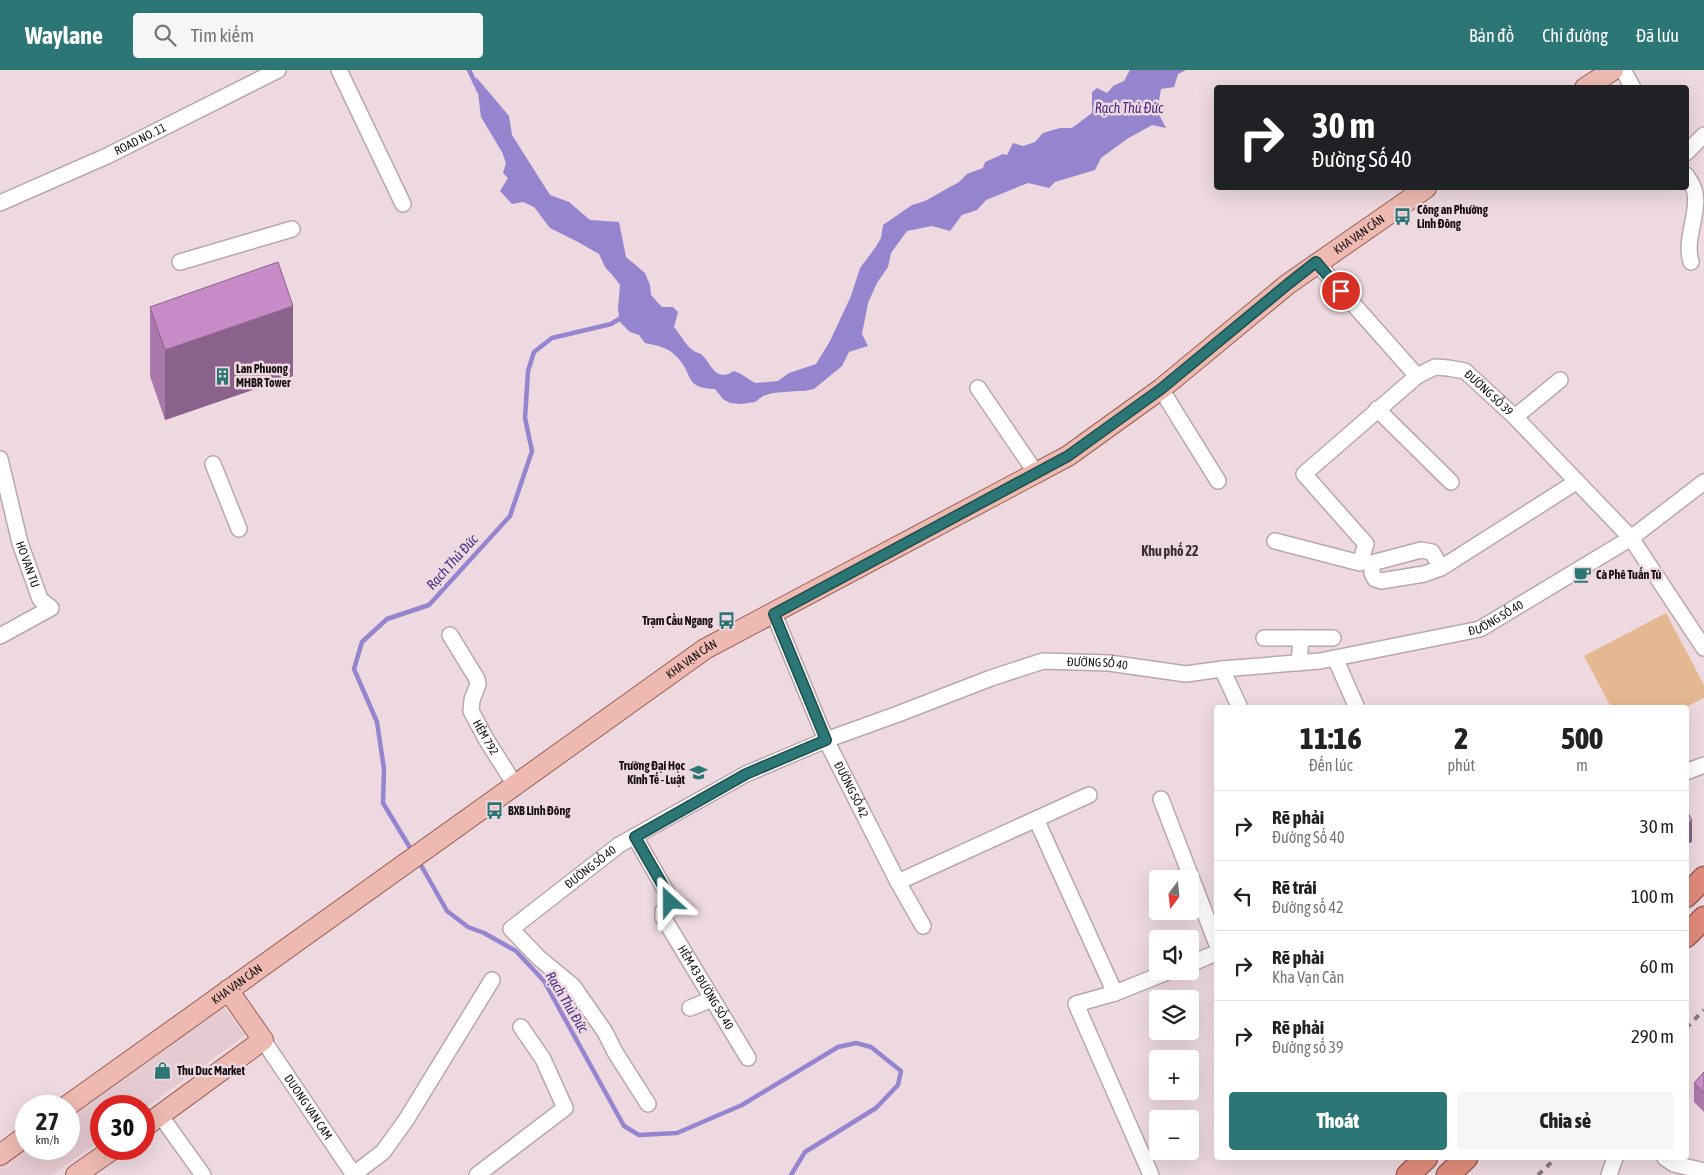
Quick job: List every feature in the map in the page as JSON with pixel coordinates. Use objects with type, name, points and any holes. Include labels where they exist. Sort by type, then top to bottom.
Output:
[{"type":"highway","points":[[1689,893],[1704,878]]},
{"type":"highway","points":[[1689,933],[1704,918]]},
{"type":"highway","points":[[1408,1175],[1424,1160]]},
{"type":"highway","points":[[1448,1175],[1464,1160]]},
{"type":"main road","points":[[1590,85],[1613,70]]},
{"type":"main road","name":"KHA VẠN CÂN","points":[[80,1097],[705,649],[1068,456],[1161,389],[1316,262],[1423,190]]},
{"type":"main road","points":[[155,1119],[263,1040],[228,990]]},
{"type":"main road","points":[[0,1155],[15,1144]]},
{"type":"main road","points":[[76,1175],[97,1160]]},
{"type":"street","name":"ROAD NO. 11","points":[[0,202],[107,156],[278,70]]},
{"type":"street","points":[[339,70],[403,204]]},
{"type":"street","points":[[1623,70],[1631,85]]},
{"type":"street","points":[[1689,150],[1704,135]]},
{"type":"street","points":[[1689,180],[1696,197],[1688,249],[1691,262]]},
{"type":"street","points":[[180,262],[292,229]]},
{"type":"street","points":[[1316,262],[1417,376]]},
{"type":"street","name":"ĐƯỜNG SỐ 39","points":[[1275,542],[1360,563],[1366,544],[1304,474],[1417,376],[1435,367],[1465,371],[1515,417],[1631,538],[1704,648]]},
{"type":"street","points":[[1515,417],[1560,380]]},
{"type":"street","points":[[978,388],[1036,473]]},
{"type":"street","points":[[1161,389],[1218,481]]},
{"type":"street","points":[[1378,409],[1451,482]]},
{"type":"street","name":"HO VAN TU","points":[[0,459],[20,543],[40,599],[51,608],[0,636]]},
{"type":"street","points":[[213,464],[240,529]]},
{"type":"street","points":[[1441,568],[1576,482]]},
{"type":"street","name":"ĐƯỜNG SỐ 40","points":[[648,1104],[615,1052],[605,1032],[573,986],[539,958],[511,929],[619,845],[746,774],[826,740],[991,678],[1043,661],[1109,663],[1186,674],[1222,668],[1299,663],[1335,658],[1480,629],[1631,538],[1704,482]]},
{"type":"street","name":"ĐƯỜNG SỐ 42","points":[[774,614],[826,740],[898,882],[924,926]]},
{"type":"street","name":"HẺM 792","points":[[450,635],[477,679],[478,684],[472,700],[471,710],[486,739],[515,785]]},
{"type":"street","points":[[1264,638],[1333,638]]},
{"type":"street","points":[[1299,663],[1301,638]]},
{"type":"street","points":[[1335,658],[1356,705]]},
{"type":"street","points":[[1222,668],[1239,705]]},
{"type":"street","points":[[1689,771],[1704,765]]},
{"type":"street","points":[[898,882],[1089,796]]},
{"type":"street","points":[[1161,799],[1214,937]]},
{"type":"street","points":[[1036,819],[1114,993]]},
{"type":"street","name":"HẺM 43 ĐƯỜNG SỐ 40","points":[[635,837],[670,898],[668,906],[663,911],[663,917],[748,1058]]},
{"type":"street","points":[[1199,960],[1214,954]]},
{"type":"street","points":[[1149,979],[1114,993],[1076,1004],[1151,1175]]},
{"type":"street","points":[[354,1175],[383,1152],[406,1120],[492,980]]},
{"type":"street","points":[[690,1008],[712,1000]]},
{"type":"street","points":[[477,1175],[565,1108],[543,1059],[521,1027]]},
{"type":"street","name":"DUONG VAN CAM","points":[[263,1040],[354,1175]]},
{"type":"street","points":[[160,1115],[203,1175]]},
{"type":"street","points":[[1609,1175],[1614,1160]]},
{"type":"street","points":[[1668,1160],[1674,1164],[1704,1171]]},
{"type":"shaded area","points":[[1666,613],[1704,685],[1704,698],[1689,706],[1610,705],[1584,656]]},
{"type":"shaded area","name":"Thu Duc Market","points":[[222,1004],[245,1035],[155,1101],[155,1095],[97,1095]]},
{"type":"shaded area","name":"Thu Duc Market","points":[[90,1100],[90,1148],[80,1155],[80,1107]]},
{"type":"shaded area","name":"Thu Duc Market","points":[[15,1153],[15,1160],[73,1160],[52,1175],[0,1175],[0,1164]]},
{"type":"water","name":"Rạch Thủ Đức","points":[[1130,70],[1186,70],[1178,74],[1174,87],[1161,89],[1159,101],[1155,107],[1166,128],[1152,125],[1127,139],[1101,158],[1095,170],[1055,182],[1049,188],[1028,183],[986,200],[977,210],[962,215],[950,231],[932,226],[907,231],[891,253],[888,267],[877,283],[868,303],[862,334],[868,346],[849,352],[842,366],[814,389],[773,393],[763,396],[755,402],[741,404],[730,403],[723,399],[715,389],[705,388],[693,383],[682,363],[674,354],[662,347],[645,343],[639,335],[630,332],[620,322],[618,309],[620,285],[605,267],[599,254],[550,228],[534,207],[523,202],[512,204],[500,191],[508,178],[503,173],[506,163],[502,152],[481,117],[476,77],[509,116],[512,135],[550,195],[569,202],[590,220],[619,222],[626,257],[645,273],[650,285],[651,295],[662,307],[673,307],[678,312],[674,327],[691,349],[701,354],[718,374],[728,374],[734,371],[755,383],[778,381],[789,373],[816,364],[830,341],[851,296],[860,268],[881,238],[883,225],[912,205],[925,201],[959,182],[967,174],[983,168],[985,162],[1003,154],[1007,155],[1013,143],[1023,146],[1035,142],[1043,133],[1060,128],[1072,128],[1092,113],[1092,92],[1097,88],[1107,93],[1113,86],[1124,81]]},
{"type":"building","points":[[278,262],[293,306],[165,350],[150,307]]},
{"type":"building","points":[[1704,1072],[1704,1093],[1694,1083]]},
{"type":"waterway","points":[[469,70],[479,91]]},
{"type":"waterway","name":"Rạch Thủ Đức","points":[[412,851],[383,803],[384,769],[377,722],[354,669],[362,642],[387,619],[429,605],[510,516],[532,451],[525,418],[528,371],[534,352],[552,338],[611,324],[624,316]]},
{"type":"waterway","name":"Rạch Thủ Đức","points":[[418,860],[447,911],[468,927],[484,933],[516,951],[544,981],[624,1126],[639,1135],[677,1133],[742,1105],[838,1047],[856,1043],[871,1047],[901,1071],[898,1085],[876,1108],[805,1152],[791,1175]]},
{"type":"railway","points":[[1689,1025],[1704,1010]]},
{"type":"railway","points":[[1538,1175],[1554,1160]]},
{"type":"place","name":"Công an Phường Linh Đông","points":[[1403,217]]},
{"type":"place","name":"Lan Phuong MHBR Tower","points":[[222,376]]},
{"type":"place","name":"Cà Phê Tuấn Tú","points":[[1582,575]]},
{"type":"place","name":"Trạm Cầu Ngang","points":[[727,621]]},
{"type":"place","name":"Trường Đại Học Kinh Tế - Luật","points":[[699,773]]},
{"type":"place","name":"BXB Linh Đông","points":[[494,811]]},
{"type":"place","name":"Thu Duc Market","points":[[163,1071]]},
{"type":"district","name":"Khu phố 22","points":[[1170,551]]},
{"type":"route","points":[[670,902],[670,898],[635,837],[746,774],[826,740],[774,614],[1068,456],[1161,389],[1316,262],[1341,291]]}]
